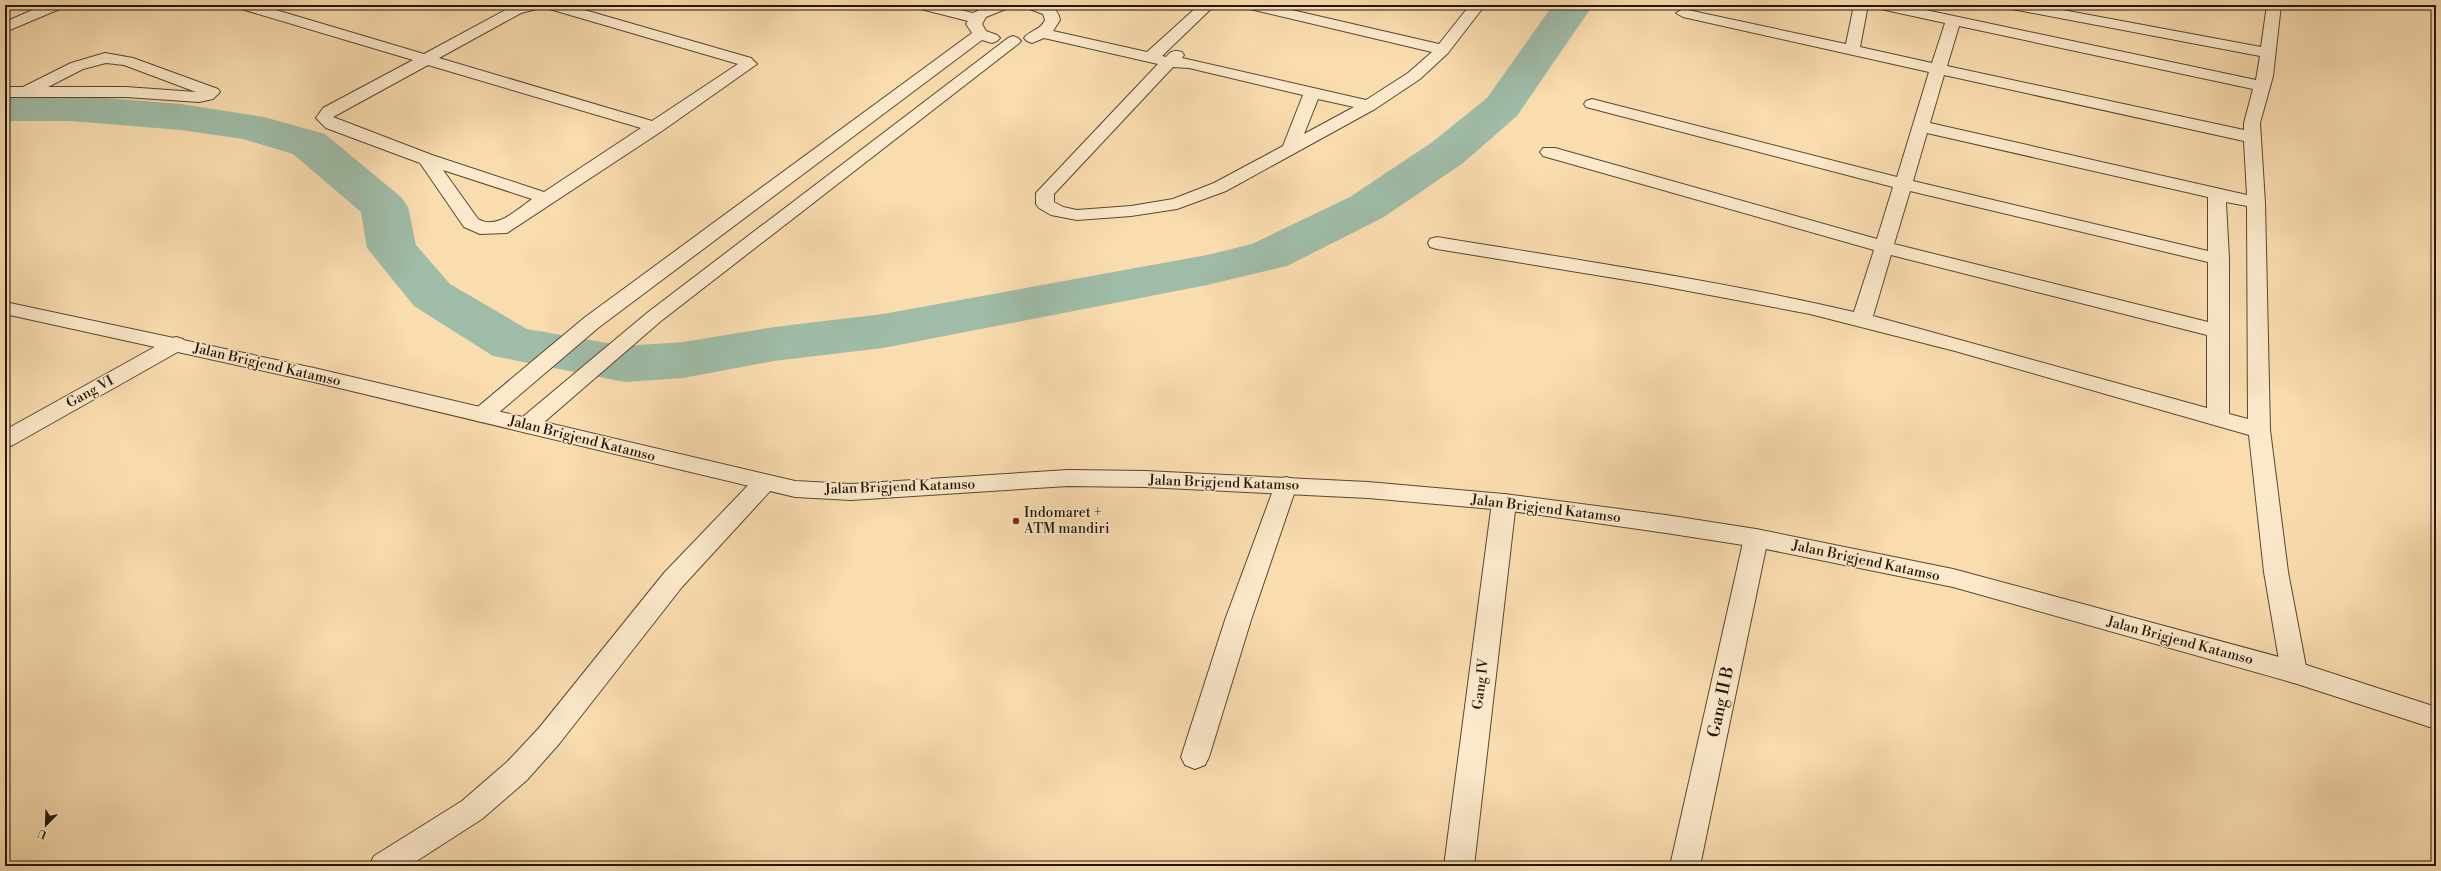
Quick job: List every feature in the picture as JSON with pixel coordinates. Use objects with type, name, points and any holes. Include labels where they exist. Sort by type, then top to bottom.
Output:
[{"type":"street","points":[[5,27],[57,5]]},
{"type":"street","points":[[243,5],[656,126]]},
{"type":"street","points":[[539,5],[518,8],[329,112],[324,118],[332,124],[426,159],[546,198]]},
{"type":"street","points":[[426,159],[471,223],[480,228],[500,229],[745,69],[749,62],[552,5]]},
{"type":"street","points":[[922,5],[987,14]]},
{"type":"street","points":[[987,14],[1000,40],[1013,41],[1029,39],[1050,28],[1053,21],[1052,15],[1036,5]]},
{"type":"street","points":[[1208,5],[1168,57],[1044,193],[1045,204],[1057,211],[1077,215],[1131,212],[1177,204],[1220,187],[1369,106],[1414,76],[1443,50],[1478,5]]},
{"type":"street","points":[[1251,5],[1443,50]]},
{"type":"street","points":[[1852,50],[1861,5]]},
{"type":"street","points":[[1881,5],[2262,86]]},
{"type":"street","points":[[2012,5],[2267,53]]},
{"type":"street","points":[[2274,5],[2262,86],[2252,123],[2251,137],[2256,203],[2259,430],[2276,572],[2294,672]]},
{"type":"street","points":[[1683,13],[2251,137]]},
{"type":"street","points":[[482,415],[536,368],[592,323],[696,245],[987,14]]},
{"type":"street","points":[[1862,320],[1953,20]]},
{"type":"street","points":[[1053,21],[1168,57]]},
{"type":"street","points":[[1043,33],[1168,57],[1369,106]]},
{"type":"street","points":[[527,425],[627,338],[1013,41]]},
{"type":"street","points":[[5,92],[26,92],[128,91],[199,97],[207,96],[212,91],[126,61],[105,58],[77,66],[26,92]]},
{"type":"street","points":[[1290,149],[1312,93]]},
{"type":"street","points":[[1592,104],[1903,184],[2219,259]]},
{"type":"street","points":[[1920,126],[2256,203]]},
{"type":"street","points":[[1549,152],[1884,247],[2216,331]]},
{"type":"street","points":[[2217,194],[2219,259],[2216,331],[2218,419]]},
{"type":"street","points":[[1437,243],[1760,298],[1862,320],[2110,387],[2259,430]]},
{"type":"street","points":[[696,245],[732,257]]},
{"type":"street","points":[[616,305],[654,317]]},
{"type":"street","name":"Jalan Brigjend Katamso","points":[[5,308],[176,344],[527,425],[764,483],[795,489],[851,492],[1068,478],[1286,485],[1504,502],[1756,538],[1953,578],[2294,672],[2436,718]]},
{"type":"street","name":"Gang VI","points":[[5,440],[176,344]]},
{"type":"street","points":[[384,866],[472,810],[517,771],[549,736],[673,580],[764,483]]},
{"type":"street","points":[[1195,757],[1238,620],[1286,485]]},
{"type":"street","name":"Gang IV","points":[[1458,866],[1504,502]]},
{"type":"street","name":"Gang II B","points":[[1685,866],[1756,538]]},
{"type":"waterway","points":[[5,108],[70,108],[181,117],[248,126],[309,144],[384,207],[392,248],[432,295],[512,344],[625,364],[683,360],[774,344],[883,331],[1207,270],[1269,255],[1367,207],[1447,153],[1502,107],[1562,19],[1574,5]]},
{"type":"place","name":"Indomaret + ATM mandiri","points":[[1016,521]]}]
